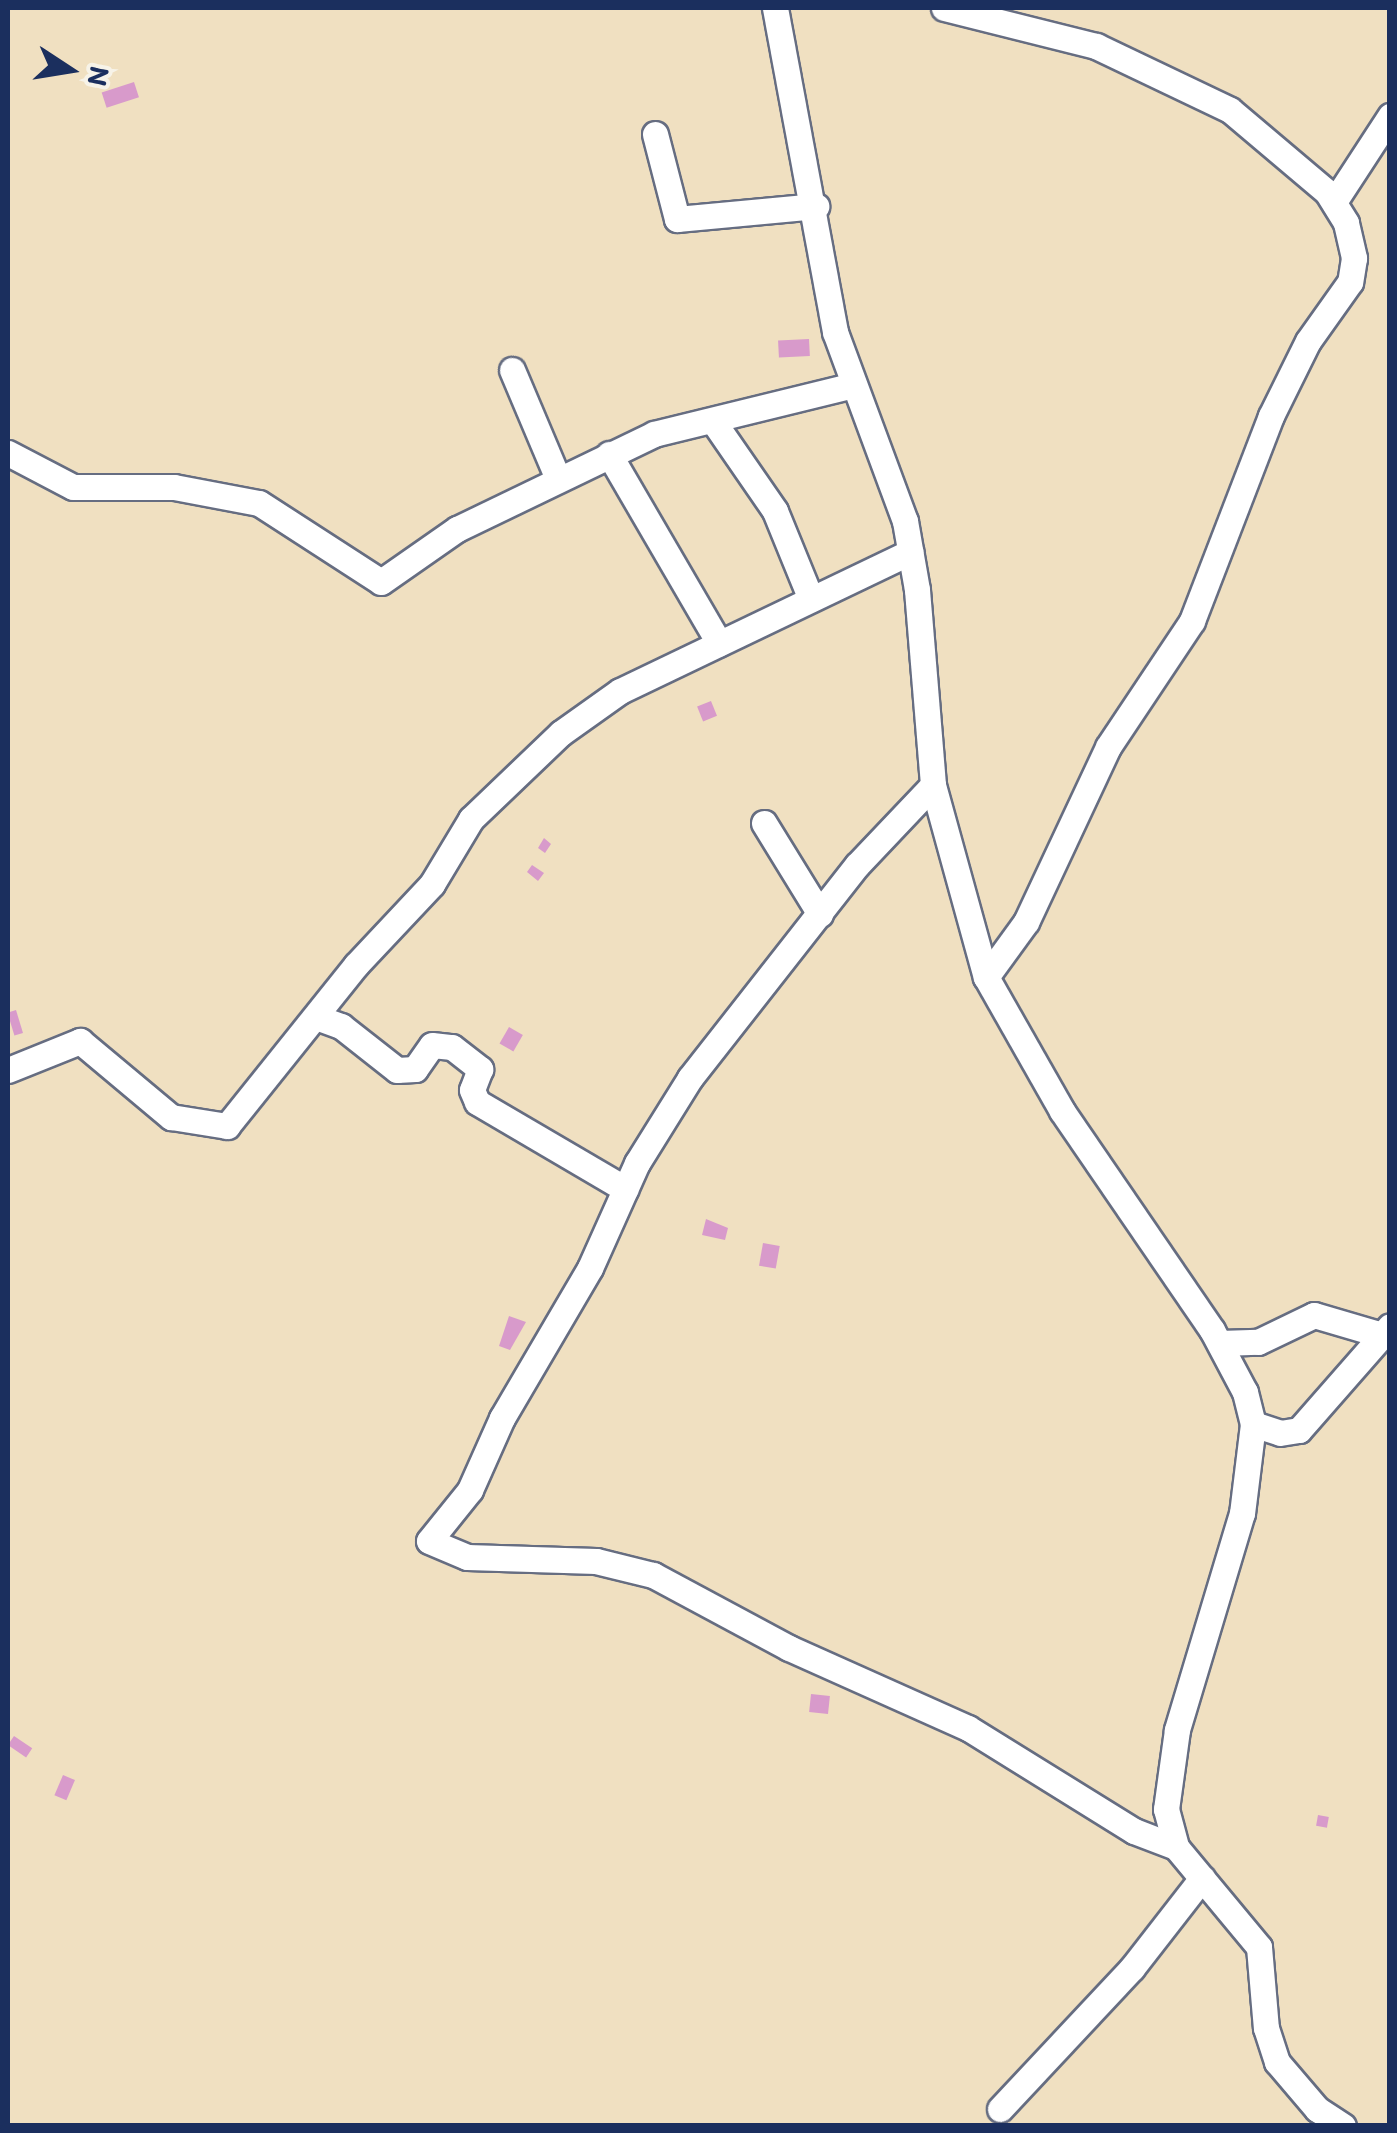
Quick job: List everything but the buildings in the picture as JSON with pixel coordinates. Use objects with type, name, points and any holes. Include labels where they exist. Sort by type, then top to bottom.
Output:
[{"type":"street","points":[[775,8],[850,386],[894,488],[910,552],[933,785],[986,977],[1062,1111],[1220,1343],[1253,1424],[1230,1569],[1166,1778],[1176,1847]]},
{"type":"street","points":[[944,8],[1096,46],[1202,93],[1256,129],[1334,202],[1350,238],[1350,282],[1308,341],[1271,416],[1192,621],[1108,747],[1026,922],[986,977]]},
{"type":"street","points":[[1334,202],[1390,116]]},
{"type":"street","points":[[654,134],[677,219],[816,206]]},
{"type":"street","points":[[512,370],[558,480]]},
{"type":"street","points":[[8,453],[73,487],[174,488],[259,504],[377,582],[457,528],[654,434],[850,386]]},
{"type":"street","points":[[712,421],[775,511],[811,599]]},
{"type":"street","points":[[609,454],[719,644]]},
{"type":"street","points":[[8,1070],[80,1040],[171,1117],[223,1128],[432,884],[453,843],[511,776],[606,699],[910,552]]},
{"type":"street","points":[[933,785],[820,914],[690,1078],[624,1188],[476,1481],[429,1541],[467,1557],[596,1561],[653,1576],[801,1654],[968,1728],[1134,1830],[1176,1847],[1259,1947],[1266,2028],[1277,2062],[1317,2109],[1344,2126]]},
{"type":"street","points":[[764,824],[820,914]]},
{"type":"street","points":[[316,1017],[341,1026],[397,1070],[415,1069],[432,1045],[452,1048],[480,1069],[472,1090],[476,1102],[624,1188]]},
{"type":"street","points":[[1220,1343],[1258,1342],[1314,1315],[1386,1331],[1300,1430],[1280,1433],[1253,1424]]},
{"type":"street","points":[[1000,2109],[1132,1968],[1202,1878]]}]
